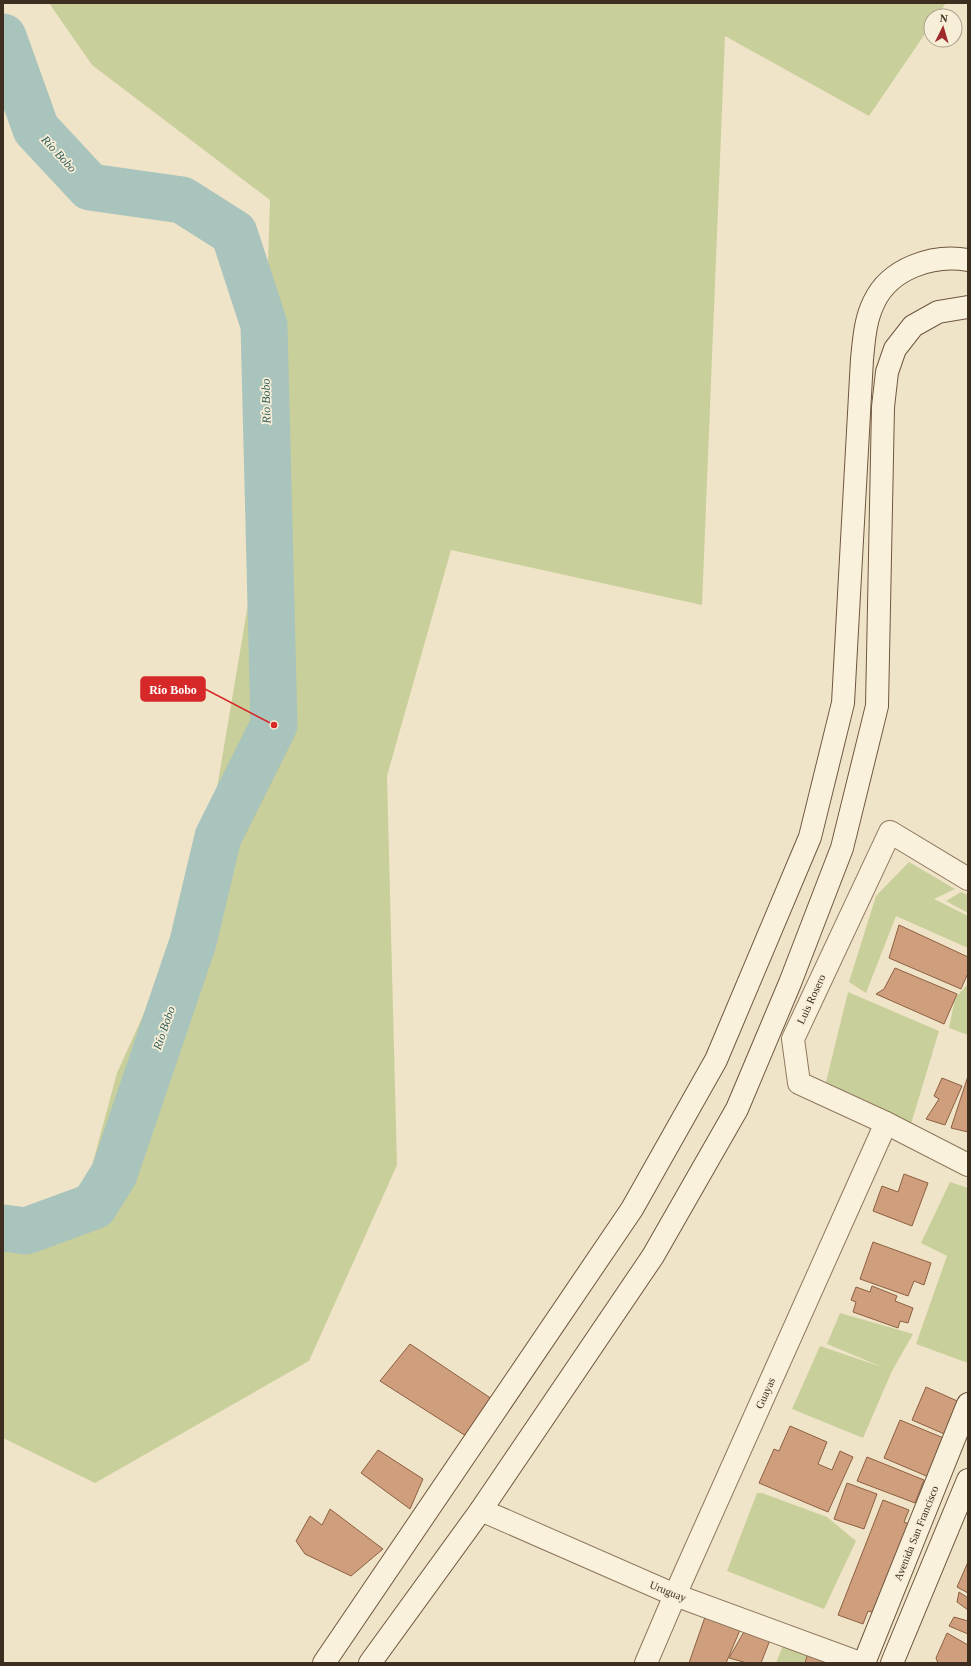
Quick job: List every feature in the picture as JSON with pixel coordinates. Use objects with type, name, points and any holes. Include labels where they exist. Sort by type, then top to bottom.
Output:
[{"type":"main road","points":[[324,1663],[632,1208],[716,1060],[810,837],[843,703],[862,359],[866,324],[874,301],[891,278],[916,264],[953,258],[968,260]]},
{"type":"main road","points":[[370,1663],[481,1510],[653,1256],[737,1109],[790,983],[842,848],[877,706],[883,407],[887,372],[895,349],[913,326],[938,312],[968,307]]},
{"type":"main road","name":"Luis Rosero","points":[[968,879],[890,832],[793,1039],[799,1083],[886,1123],[968,1165]]},
{"type":"main road","name":"Guayas","points":[[646,1663],[675,1594],[886,1123]]},
{"type":"main road","name":"Avenida San Francisco","points":[[864,1663],[968,1404]]},
{"type":"main road","points":[[892,1663],[967,1485]]},
{"type":"main road","name":"Uruguay","points":[[481,1510],[675,1594],[860,1663]]},
{"type":"green space","points":[[49,3],[946,3],[943,8],[923,8],[923,37],[869,116],[725,36],[702,605],[451,550],[387,776],[397,1165],[309,1361],[95,1483],[3,1438],[3,1238],[76,1225],[117,1073],[200,889],[259,539],[270,200],[92,65]]},
{"type":"green space","points":[[909,862],[955,889],[934,899],[968,916],[968,948],[896,916],[866,993],[849,982],[876,896]]},
{"type":"green space","points":[[961,892],[968,895],[968,913],[946,901]]},
{"type":"green space","points":[[967,985],[968,1035],[949,1028],[955,998]]},
{"type":"green space","points":[[848,992],[939,1031],[911,1124],[826,1082]]},
{"type":"green space","points":[[950,1182],[968,1188],[968,1363],[916,1344],[947,1256],[921,1243]]},
{"type":"green space","points":[[840,1313],[913,1334],[892,1371],[863,1438],[792,1409],[820,1346],[882,1367],[827,1344]]},
{"type":"green space","points":[[757,1493],[762,1493],[827,1517],[856,1541],[824,1609],[727,1571]]},
{"type":"green space","points":[[788,1633],[811,1642],[804,1663],[776,1663]]},
{"type":"building","points":[[899,925],[968,957],[968,973],[961,989],[889,958]]},
{"type":"building","points":[[895,968],[957,994],[944,1024],[876,994],[884,989]]},
{"type":"building","points":[[968,1076],[968,1132],[951,1128]]},
{"type":"building","points":[[942,1078],[962,1086],[945,1125],[926,1119],[939,1099],[934,1096]]},
{"type":"building","points":[[904,1174],[928,1183],[912,1226],[873,1211],[882,1186],[898,1192]]},
{"type":"building","points":[[873,1242],[931,1263],[924,1285],[914,1281],[908,1296],[860,1279]]},
{"type":"building","points":[[872,1286],[897,1296],[895,1301],[913,1308],[908,1323],[900,1321],[898,1328],[853,1312],[856,1302],[851,1300],[856,1287],[870,1292]]},
{"type":"building","points":[[410,1344],[495,1401],[466,1436],[380,1381]]},
{"type":"building","points":[[926,1387],[964,1404],[949,1436],[912,1420]]},
{"type":"building","points":[[900,1420],[946,1439],[931,1478],[884,1458]]},
{"type":"building","points":[[790,1426],[827,1442],[818,1464],[832,1470],[840,1451],[853,1457],[828,1512],[759,1483],[774,1449],[779,1451]]},
{"type":"building","points":[[378,1450],[423,1479],[410,1509],[361,1473]]},
{"type":"building","points":[[867,1457],[924,1480],[915,1503],[857,1481]]},
{"type":"building","points":[[847,1483],[877,1494],[864,1529],[834,1519]]},
{"type":"building","points":[[883,1500],[909,1510],[904,1522],[909,1524],[874,1613],[868,1611],[863,1624],[838,1615]]},
{"type":"building","points":[[330,1509],[383,1549],[351,1576],[305,1554],[296,1541],[310,1516],[322,1525]]},
{"type":"building","points":[[968,1562],[968,1593],[957,1587]]},
{"type":"building","points":[[959,1592],[968,1598],[968,1610],[957,1602]]},
{"type":"building","points":[[705,1617],[740,1630],[726,1663],[689,1663]]},
{"type":"building","points":[[954,1617],[968,1621],[968,1634],[949,1626]]},
{"type":"building","points":[[745,1630],[770,1640],[761,1663],[747,1663],[729,1658]]},
{"type":"building","points":[[947,1633],[968,1645],[968,1663],[938,1663],[936,1658]]},
{"type":"building","points":[[808,1652],[842,1663],[805,1663]]},
{"type":"waterway","name":"Río Bobo","points":[[3,37],[36,129],[90,187],[182,200],[234,233],[264,325],[274,725],[218,837],[193,942],[114,1174],[94,1206],[26,1231],[3,1228]]},
{"type":"place","name":"Río Bobo","points":[[274,725]]}]
